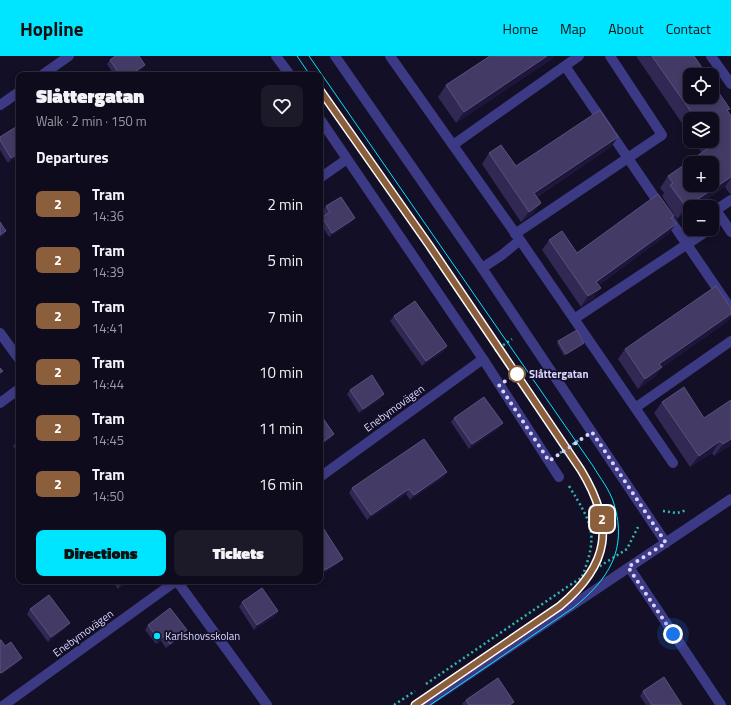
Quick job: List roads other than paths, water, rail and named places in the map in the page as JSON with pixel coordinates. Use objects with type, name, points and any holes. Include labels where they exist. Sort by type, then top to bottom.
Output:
[{"type":"street","points":[[46,72],[69,56]]},
{"type":"street","points":[[276,56],[288,72]]},
{"type":"street","points":[[335,56],[482,268],[649,515],[666,543]]},
{"type":"street","points":[[390,56],[673,463]]},
{"type":"street","points":[[452,145],[579,56]]},
{"type":"street","points":[[482,268],[502,255],[517,237],[662,135],[610,56]]},
{"type":"street","points":[[711,56],[731,84]]},
{"type":"street","points":[[565,66],[731,309]]},
{"type":"street","points":[[0,106],[16,94]]},
{"type":"street","points":[[323,123],[483,359],[559,477]]},
{"type":"street","points":[[323,176],[348,159]]},
{"type":"street","points":[[731,200],[716,210],[731,232]]},
{"type":"street","points":[[719,223],[723,221]]},
{"type":"street","points":[[574,319],[699,236]]},
{"type":"street","points":[[0,332],[16,355]]},
{"type":"street","points":[[635,408],[731,341]]},
{"type":"street","name":"Enebymovägen","points":[[323,475],[483,359]]},
{"type":"street","points":[[0,402],[16,391]]},
{"type":"street","points":[[423,705],[731,498]]},
{"type":"street","points":[[628,567],[721,705]]},
{"type":"street","name":"Enebymovägen","points":[[4,705],[173,584]]},
{"type":"street","points":[[179,584],[267,705]]},
{"type":"tram line","points":[[297,56],[308,72]]},
{"type":"tram line","points":[[309,56],[320,72]]},
{"type":"tram line","points":[[323,76],[605,484],[614,504],[618,521],[618,536],[612,563],[605,575],[585,597],[573,608],[430,705]]},
{"type":"tram line","points":[[323,94],[510,364],[584,474],[598,502],[603,522],[602,548],[598,559],[586,580],[569,598],[560,606],[415,705]]},
{"type":"tram line","name":"2","points":[[323,94],[500,348],[581,470],[595,492],[603,523],[603,539],[596,565],[588,579],[578,591],[560,606],[415,705]]},
{"type":"place","name":"Slåttergatan","points":[[517,374]]},
{"type":"place","name":"Karlshovsskolan","points":[[157,636]]}]
